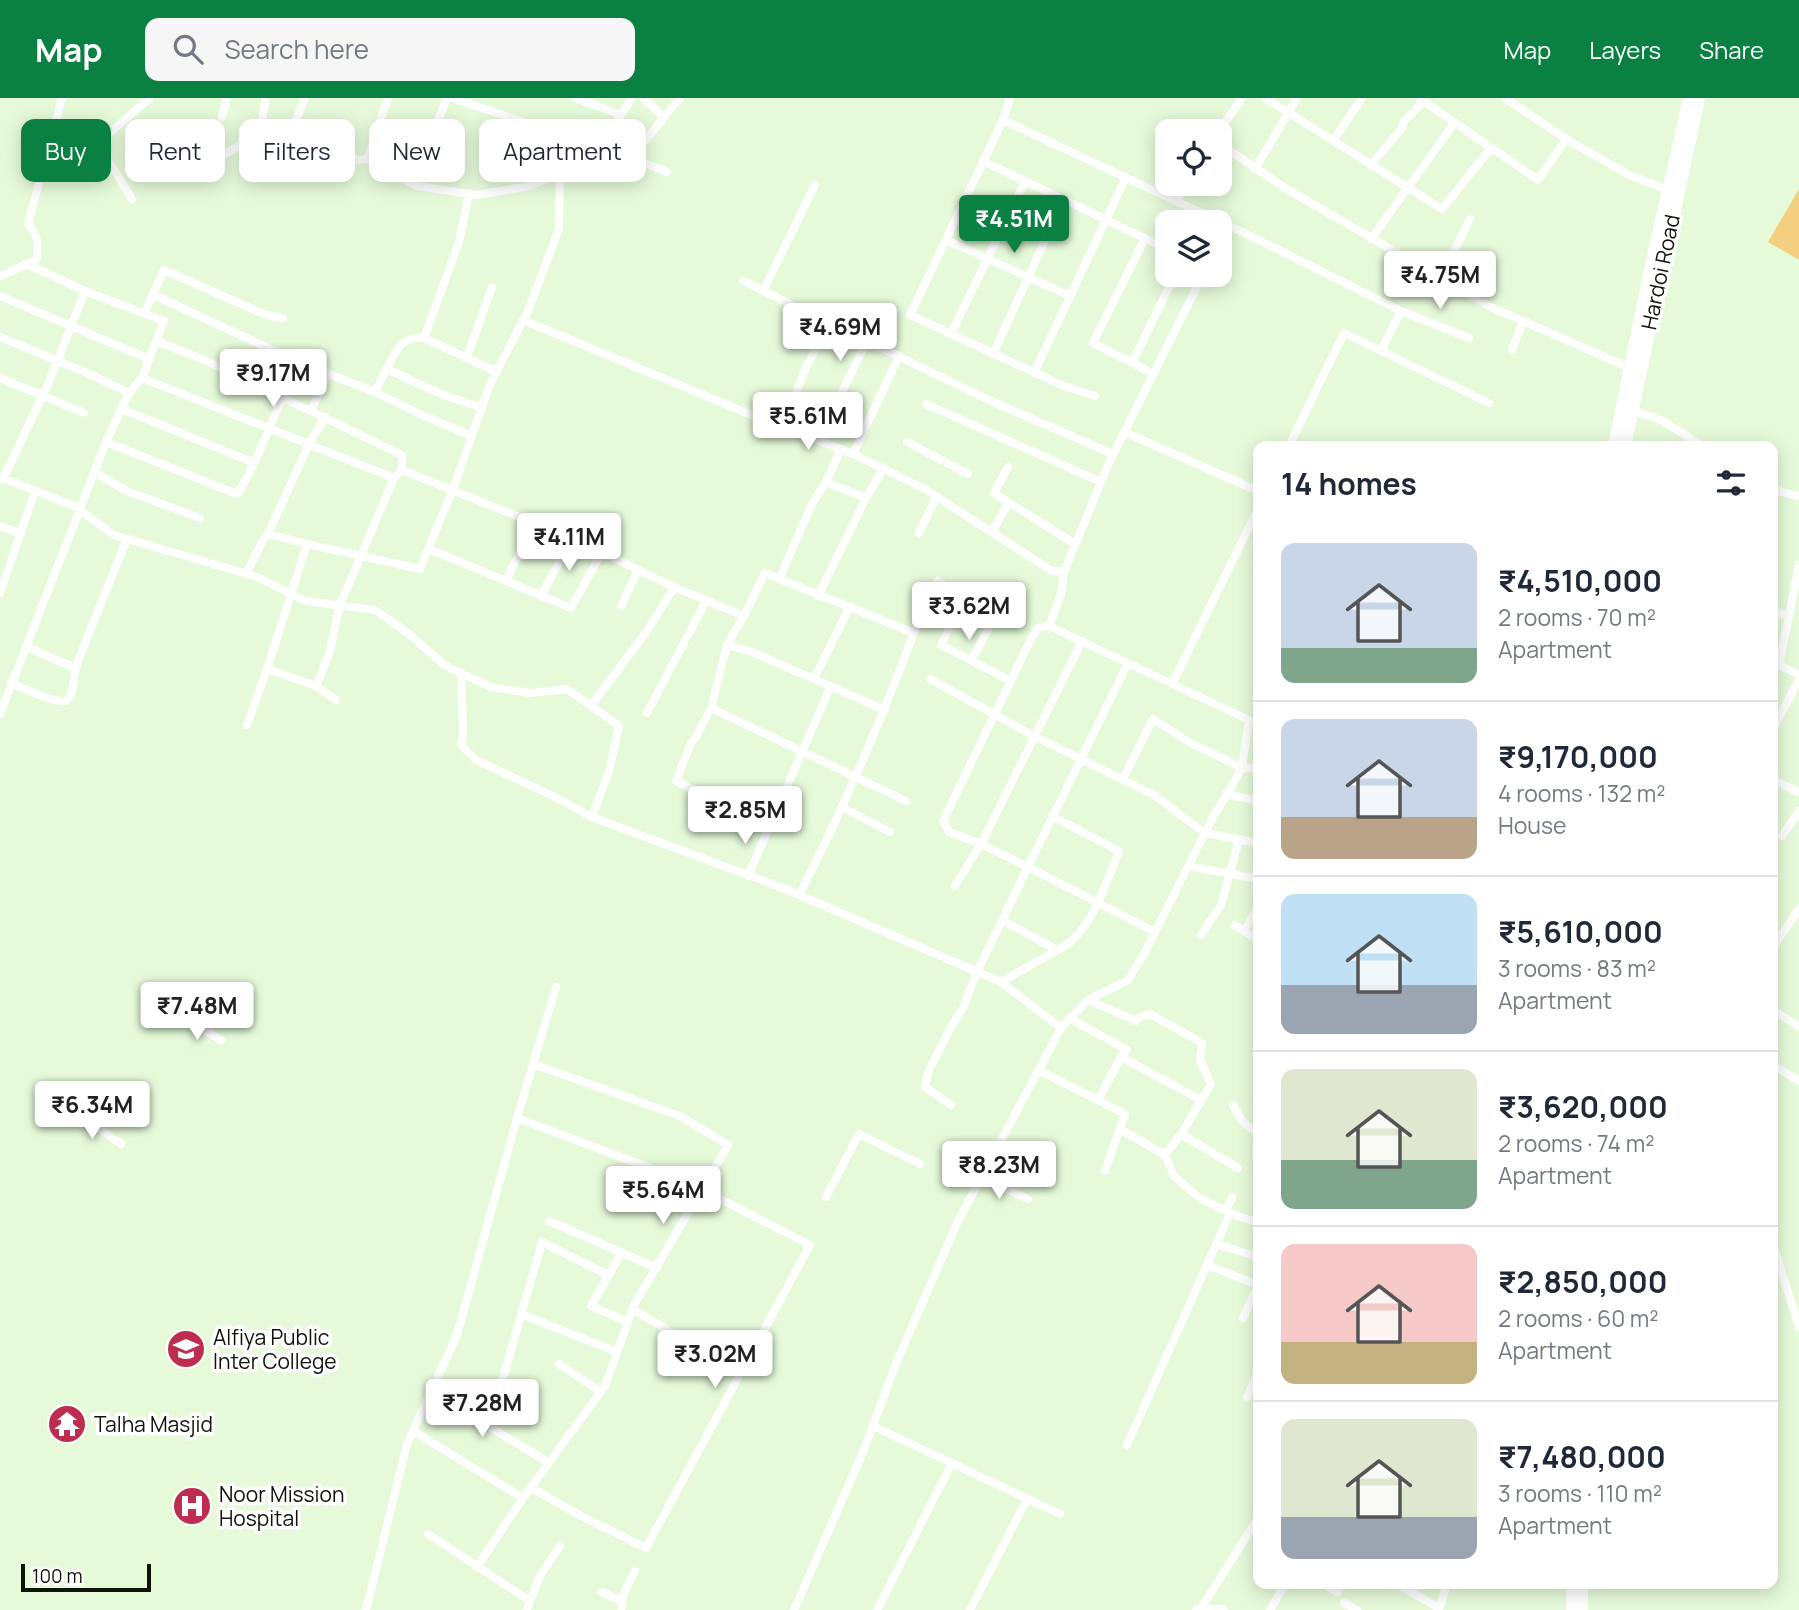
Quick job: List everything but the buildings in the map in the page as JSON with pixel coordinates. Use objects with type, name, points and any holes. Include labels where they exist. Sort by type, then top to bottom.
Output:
[{"type":"main road","name":"Hardoi Road","points":[[1616,441],[1627,408],[1668,211],[1668,190],[1689,98]]},
{"type":"main road","name":"Hardoi Road","points":[[1625,441],[1630,368],[1699,98]]},
{"type":"main road","points":[[1572,1589],[1572,1610]]},
{"type":"main road","points":[[1581,1610],[1582,1589]]},
{"type":"street","points":[[56,119],[62,98]]},
{"type":"street","points":[[111,132],[150,98]]},
{"type":"street","points":[[222,117],[227,98]]},
{"type":"street","points":[[262,119],[266,98]]},
{"type":"street","points":[[296,119],[305,98]]},
{"type":"street","points":[[367,159],[388,98]]},
{"type":"street","points":[[439,119],[447,98]]},
{"type":"street","points":[[453,98],[514,119]]},
{"type":"street","points":[[576,98],[621,115]]},
{"type":"street","points":[[618,119],[632,98]]},
{"type":"street","points":[[643,98],[664,117]]},
{"type":"street","points":[[646,140],[680,98]]},
{"type":"street","points":[[1010,98],[1003,120],[910,315],[1034,373],[1095,396]]},
{"type":"street","points":[[1227,119],[1242,98]]},
{"type":"street","points":[[1265,98],[1442,209],[1491,148]]},
{"type":"street","points":[[1255,169],[1297,98]]},
{"type":"street","points":[[1333,141],[1362,98]]},
{"type":"street","points":[[1505,98],[1566,139],[1629,175],[1668,190]]},
{"type":"street","points":[[1371,165],[1422,99],[1538,180],[1566,139]]},
{"type":"street","points":[[1003,120],[1177,201],[1401,312],[1469,338]]},
{"type":"street","points":[[1371,239],[1455,122]]},
{"type":"street","points":[[1232,153],[1440,279],[1523,322],[1630,368]]},
{"type":"street","points":[[355,159],[367,159],[417,186],[476,195],[539,182]]},
{"type":"street","points":[[984,161],[1155,243]]},
{"type":"street","points":[[111,164],[132,199]]},
{"type":"street","points":[[646,164],[667,172]]},
{"type":"street","points":[[1034,373],[1126,177]]},
{"type":"street","points":[[951,334],[1024,180]]},
{"type":"street","points":[[0,275],[36,260],[39,250],[36,233],[28,224],[38,182]]},
{"type":"street","points":[[268,534],[420,569],[482,408],[523,320],[559,229],[560,182]]},
{"type":"street","points":[[763,291],[815,185]]},
{"type":"street","points":[[424,338],[458,242],[469,193]]},
{"type":"street","points":[[1177,201],[1180,196]]},
{"type":"street","points":[[993,354],[1064,199]]},
{"type":"street","points":[[1440,279],[1470,219]]},
{"type":"street","points":[[1145,238],[1093,344],[1152,373]]},
{"type":"street","points":[[946,240],[1070,296]]},
{"type":"street","points":[[0,714],[106,442],[129,393],[142,378],[164,321],[85,291],[27,264]]},
{"type":"street","points":[[144,313],[164,270],[266,315],[283,318]]},
{"type":"street","points":[[743,281],[991,401],[1113,454]]},
{"type":"street","points":[[467,358],[492,287]]},
{"type":"street","points":[[1132,363],[1169,287]]},
{"type":"street","points":[[1049,626],[1061,594],[1064,572],[1113,454],[1197,287]]},
{"type":"street","points":[[85,291],[42,396],[2,478],[79,510],[114,535],[246,574],[306,601],[376,610],[408,633],[444,665],[491,687],[530,693],[567,689],[619,726],[609,771],[593,817]]},
{"type":"street","points":[[154,295],[298,362],[376,392],[472,436]]},
{"type":"street","points":[[0,296],[149,359]]},
{"type":"street","points":[[1381,351],[1401,312]]},
{"type":"street","points":[[523,320],[884,468],[937,496],[1052,571],[1064,572]]},
{"type":"street","points":[[1511,349],[1523,322]]},
{"type":"street","points":[[783,427],[806,366],[831,323]]},
{"type":"street","points":[[1291,441],[1344,333],[1489,403]]},
{"type":"street","points":[[0,337],[129,393]]},
{"type":"street","points":[[376,392],[393,353],[404,341],[416,337],[424,338],[497,372]]},
{"type":"street","points":[[156,341],[200,358],[402,455],[402,470],[394,478],[340,605],[329,654],[316,686]]},
{"type":"street","points":[[839,398],[867,341]]},
{"type":"street","points":[[853,454],[899,356]]},
{"type":"street","points":[[387,369],[443,396],[482,408]]},
{"type":"street","points":[[311,411],[328,373]]},
{"type":"street","points":[[0,378],[84,414]]},
{"type":"street","points":[[142,378],[394,478]]},
{"type":"street","points":[[106,442],[237,494],[247,479],[284,398]]},
{"type":"street","points":[[926,404],[1101,482]]},
{"type":"street","points":[[1627,408],[1661,419],[1695,441]]},
{"type":"street","points":[[122,409],[253,462]]},
{"type":"street","points":[[246,574],[268,534],[309,444],[325,417]]},
{"type":"street","points":[[1124,432],[1253,489]]},
{"type":"street","points":[[907,442],[968,474]]},
{"type":"street","points":[[779,579],[811,504],[826,482],[841,449]]},
{"type":"street","points":[[1008,467],[994,492],[1076,544]]},
{"type":"street","points":[[818,596],[866,498],[884,468]]},
{"type":"street","points":[[402,470],[572,538],[744,617]]},
{"type":"street","points":[[94,472],[127,491],[200,518]]},
{"type":"street","points":[[826,482],[866,498]]},
{"type":"street","points":[[1778,490],[1799,496]]},
{"type":"street","points":[[0,593],[35,491]]},
{"type":"street","points":[[919,533],[937,496]]},
{"type":"street","points":[[992,532],[1009,502]]},
{"type":"street","points":[[1172,684],[1253,519]]},
{"type":"street","points":[[506,581],[534,522]]},
{"type":"street","points":[[0,526],[20,534]]},
{"type":"street","points":[[541,596],[572,538]]},
{"type":"street","points":[[11,683],[63,702],[70,694],[75,668],[127,539]]},
{"type":"street","points":[[247,725],[307,544]]},
{"type":"street","points":[[429,549],[571,608],[602,552]]},
{"type":"street","points":[[1778,657],[1799,565]]},
{"type":"street","points":[[621,606],[638,570]]},
{"type":"street","points":[[770,828],[676,781],[691,743],[711,708],[727,645],[765,573],[914,633]]},
{"type":"street","points":[[799,895],[856,777],[937,581],[994,609],[994,619],[972,659]]},
{"type":"street","points":[[591,706],[649,628],[674,587]]},
{"type":"street","points":[[963,593],[941,645],[1009,680]]},
{"type":"street","points":[[647,713],[706,601]]},
{"type":"street","points":[[814,678],[849,608]]},
{"type":"street","points":[[1778,613],[1789,617]]},
{"type":"street","points":[[794,1610],[958,1221],[1060,1028],[1088,1000],[1128,980],[1155,932],[1205,833],[1242,768],[1249,720],[1049,626],[1039,627],[1009,680],[943,821],[949,832],[981,844],[1155,932]]},
{"type":"street","points":[[955,886],[981,844],[1082,641]]},
{"type":"street","points":[[727,645],[752,652],[885,710]]},
{"type":"street","points":[[25,646],[75,668]]},
{"type":"street","points":[[951,1105],[925,1087],[929,1070],[963,1008],[977,972],[1128,663]]},
{"type":"street","points":[[1778,665],[1799,677],[1778,719]]},
{"type":"street","points":[[267,669],[316,686],[336,700]]},
{"type":"street","points":[[461,673],[461,745],[476,760],[593,817],[799,895],[1000,982],[1060,1028]]},
{"type":"street","points":[[930,679],[1034,736],[1154,795],[1205,833],[1253,842]]},
{"type":"street","points":[[748,876],[830,688]]},
{"type":"street","points":[[711,708],[906,801]]},
{"type":"street","points":[[1123,779],[1153,719],[1189,742],[1242,768],[1253,768]]},
{"type":"street","points":[[1778,782],[1799,792]]},
{"type":"street","points":[[1226,794],[1253,800]]},
{"type":"street","points":[[842,807],[890,832]]},
{"type":"street","points":[[1782,836],[1799,811]]},
{"type":"street","points":[[1000,982],[1077,937],[1098,903],[1119,851],[1052,816]]},
{"type":"street","points":[[1201,935],[1221,905],[1239,840]]},
{"type":"street","points":[[1188,866],[1253,878]]},
{"type":"street","points":[[1778,940],[1799,909]]},
{"type":"street","points":[[1244,931],[1253,916]]},
{"type":"street","points":[[1002,920],[1057,950]]},
{"type":"street","points":[[1234,925],[1253,937]]},
{"type":"street","points":[[366,1610],[407,1444],[457,1335],[556,988]]},
{"type":"street","points":[[1088,1000],[1136,1021],[1141,1016],[1150,1014],[1202,1043],[1200,1060],[1211,1084],[1165,1155]]},
{"type":"street","points":[[1778,1013],[1799,1027]]},
{"type":"street","points":[[1069,1018],[1127,1049],[1098,1100]]},
{"type":"street","points":[[188,1020],[221,1040]]},
{"type":"street","points":[[1121,1057],[1201,1100]]},
{"type":"street","points":[[477,1567],[530,1487],[601,1392],[632,1309],[728,1145],[680,1116],[533,1064]]},
{"type":"street","points":[[1778,1068],[1799,1081]]},
{"type":"street","points":[[1038,1070],[1125,1114],[1105,1171]]},
{"type":"street","points":[[1233,1105],[1242,1121],[1253,1130]]},
{"type":"street","points":[[75,1117],[97,1127],[121,1144]]},
{"type":"street","points":[[517,1118],[627,1157],[702,1189],[810,1245],[646,1548],[530,1487]]},
{"type":"street","points":[[1119,1129],[1165,1155],[1174,1176],[1198,1197],[1253,1221]]},
{"type":"street","points":[[1181,1134],[1238,1168]]},
{"type":"street","points":[[826,1197],[859,1135],[920,1164]]},
{"type":"street","points":[[981,1177],[1028,1199]]},
{"type":"street","points":[[1127,1445],[1216,1244],[1232,1198]]},
{"type":"street","points":[[549,1221],[657,1268]]},
{"type":"street","points":[[489,1427],[542,1242],[608,1275]]},
{"type":"street","points":[[1216,1244],[1253,1255]]},
{"type":"street","points":[[622,1252],[591,1306],[628,1321]]},
{"type":"street","points":[[1778,1260],[1799,1327]]},
{"type":"street","points":[[1207,1265],[1253,1282]]},
{"type":"street","points":[[1243,1318],[1253,1295]]},
{"type":"street","points":[[632,1309],[741,1373]]},
{"type":"street","points":[[521,1314],[617,1352]]},
{"type":"street","points":[[559,1364],[601,1392]]},
{"type":"street","points":[[1247,1397],[1253,1383]]},
{"type":"street","points":[[431,1391],[549,1463]]},
{"type":"street","points":[[873,1426],[1060,1514]]},
{"type":"street","points":[[413,1431],[523,1498]]},
{"type":"street","points":[[877,1610],[952,1463]]},
{"type":"street","points":[[970,1610],[1027,1499]]},
{"type":"street","points":[[1199,1610],[1253,1526]]},
{"type":"street","points":[[428,1534],[530,1601]]},
{"type":"street","points":[[527,1610],[540,1576],[560,1546]]},
{"type":"street","points":[[601,1592],[622,1605],[635,1571]]},
{"type":"street","points":[[1270,1610],[1283,1589]]},
{"type":"street","points":[[1332,1589],[1338,1592]]},
{"type":"street","points":[[1405,1589],[1439,1609],[1445,1589]]},
{"type":"street","points":[[1344,1603],[1357,1610]]},
{"type":"street","points":[[1199,1610],[1223,1610]]},
{"type":"shaded area","points":[[1799,189],[1799,260],[1768,242]]},
{"type":"place","name":"Alfiya Public Inter College","points":[[186,1349]]},
{"type":"place","name":"Talha Masjid","points":[[67,1424]]},
{"type":"place","name":"Noor Mission Hospital","points":[[192,1506]]}]
